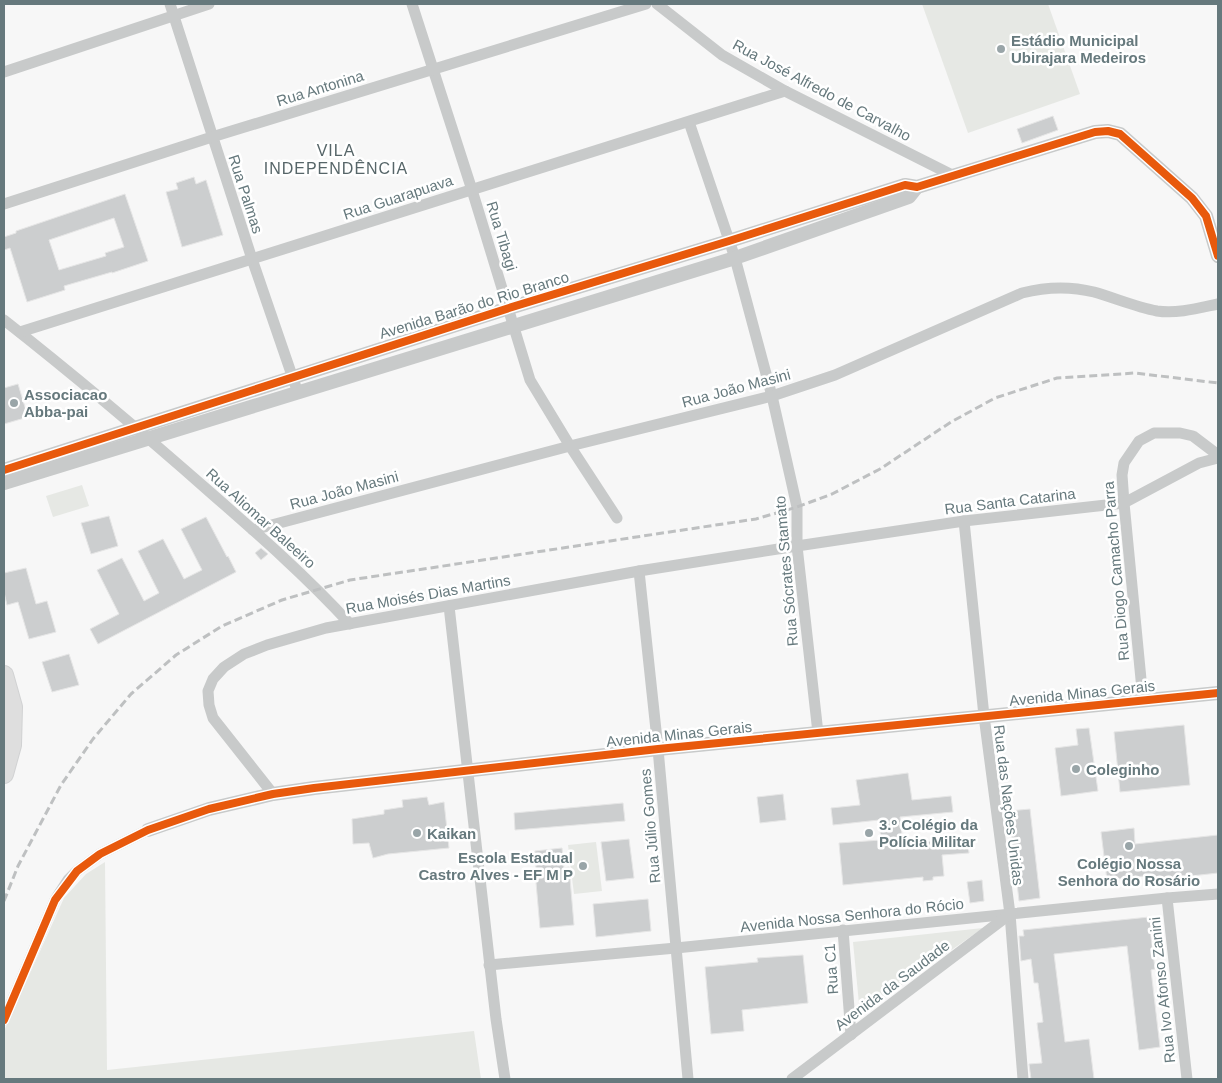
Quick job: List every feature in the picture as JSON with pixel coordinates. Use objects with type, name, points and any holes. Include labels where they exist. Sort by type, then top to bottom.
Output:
[{"type":"main road","points":[[4,675],[13,707],[12,745],[4,774]]},
{"type":"street","points":[[4,72],[171,10],[209,4]]},
{"type":"street","name":"Rua Tibagi","points":[[412,4],[472,190],[530,380],[617,518]]},
{"type":"street","name":"Rua Antonina","points":[[4,204],[212,137],[646,4]]},
{"type":"street","name":"Rua José Alfredo de Carvalho","points":[[657,4],[722,55],[785,91],[954,176]]},
{"type":"street","name":"Rua Palmas","points":[[171,10],[298,393]]},
{"type":"street","name":"Rua Guarapuava","points":[[20,332],[785,91]]},
{"type":"street","name":"Rua Sócrates Stamato","points":[[689,122],[735,258],[772,396],[797,507],[797,546],[818,733]]},
{"type":"street","name":"Avenida Barão do Rio Branco","points":[[46,463],[150,439],[735,258],[909,197],[917,188],[1095,132],[1108,131],[1120,134],[1192,198],[1206,216],[1218,256]]},
{"type":"street","name":"Avenida Barão do Rio Branco","points":[[4,479],[134,427],[905,185],[917,188]]},
{"type":"street","name":"Rua João Masini","points":[[252,530],[570,446],[772,396],[835,376],[1022,293],[1043,288],[1092,291],[1157,311],[1173,312],[1218,304]]},
{"type":"street","name":"Rua Aliomar Baleeiro","points":[[4,320],[150,439],[318,589],[350,624]]},
{"type":"street","name":"Rua Diogo Camacho Parra","points":[[1143,700],[1124,503],[1122,475],[1124,463],[1139,441],[1154,433],[1180,433],[1193,436],[1218,457]]},
{"type":"street","name":"Rua Santa Catarina","points":[[797,546],[964,521],[1124,503],[1199,463],[1218,457]]},
{"type":"street","name":"Rua das Nações Unidas","points":[[964,521],[984,716],[1010,914],[1023,1079]]},
{"type":"street","name":"Rua Moisés Dias Martins","points":[[273,794],[214,718],[209,705],[208,691],[213,679],[224,667],[267,644],[326,628],[639,571],[797,546]]},
{"type":"street","name":"Rua Júlio Gomes","points":[[639,571],[658,749],[688,1079]]},
{"type":"street","points":[[449,606],[489,965],[499,1048],[505,1079]]},
{"type":"street","name":"Avenida Minas Gerais","points":[[148,830],[209,809],[273,794],[314,788],[658,749],[1218,693]]},
{"type":"street","points":[[4,1020],[55,900],[68,880],[100,854],[148,830]]},
{"type":"street","name":"Avenida Nossa Senhora do Rócio","points":[[489,965],[1218,894]]},
{"type":"street","name":"Rua Ivo Afonso Zanini","points":[[1166,898],[1187,1079]]},
{"type":"street","name":"Avenida da Saudade","points":[[792,1079],[1010,914]]},
{"type":"street","name":"Rua C1","points":[[843,930],[851,1035]]},
{"type":"shaded area","name":"Estádio Municipal Ubirajara Medeiros","points":[[922,4],[1048,4],[1080,94],[968,133]]},
{"type":"shaded area","points":[[82,485],[89,506],[53,517],[46,496]]},
{"type":"shaded area","points":[[596,842],[602,891],[574,894],[568,845]]},
{"type":"shaded area","points":[[105,862],[107,1070],[474,1031],[481,1079],[4,1079],[4,1031],[64,898],[86,874]]},
{"type":"shaded area","points":[[983,928],[860,1014],[853,942]]},
{"type":"building","points":[[1053,116],[1058,130],[1022,143],[1017,129]]},
{"type":"building","points":[[194,177],[196,184],[206,180],[223,235],[182,247],[166,192],[178,189],[176,183]]},
{"type":"building","points":[[125,194],[148,261],[64,286],[65,290],[27,302],[10,248],[4,250],[4,237],[16,233],[16,231]],"holes":[[[114,218],[124,247],[105,253],[106,256],[59,270],[49,240]]]},
{"type":"building","name":"Associacao Abba-pai","points":[[18,384],[28,417],[4,424],[4,388]]},
{"type":"building","points":[[109,516],[118,546],[91,554],[81,523]]},
{"type":"building","points":[[206,517],[236,572],[98,644],[90,629],[119,614],[97,570],[122,558],[144,601],[159,593],[138,551],[163,539],[184,579],[202,570],[181,529]]},
{"type":"building","points":[[261,548],[268,554],[261,560],[255,553]]},
{"type":"building","points":[[26,568],[36,604],[47,601],[56,632],[29,639],[18,602],[7,605],[4,592],[4,573]]},
{"type":"building","points":[[69,654],[79,685],[52,692],[42,662]]},
{"type":"building","points":[[1184,725],[1190,785],[1120,792],[1114,732]]},
{"type":"building","name":"Coleginho","points":[[1089,728],[1098,791],[1061,796],[1055,748],[1078,745],[1076,729]]},
{"type":"building","points":[[908,773],[912,800],[951,796],[953,812],[900,817],[903,844],[967,838],[969,853],[942,855],[944,876],[933,877],[933,880],[923,881],[923,877],[843,885],[839,843],[881,840],[879,820],[833,825],[831,808],[860,805],[856,780]]},
{"type":"building","points":[[783,794],[786,820],[760,823],[757,797]]},
{"type":"building","name":"Kaikan","points":[[427,797],[429,805],[444,802],[449,848],[388,854],[373,858],[369,843],[353,844],[352,819],[384,814],[384,810],[403,807],[402,800]]},
{"type":"building","points":[[623,803],[625,821],[515,830],[514,813]]},
{"type":"building","points":[[1030,809],[1040,898],[1019,901],[1009,811]]},
{"type":"building","points":[[1134,828],[1135,844],[1218,835],[1218,873],[1154,880],[1153,875],[1107,880],[1101,832]]},
{"type":"building","points":[[629,839],[634,878],[606,881],[601,842]]},
{"type":"building","points":[[562,848],[564,868],[569,867],[574,925],[540,928],[535,851]]},
{"type":"building","points":[[982,880],[984,901],[970,903],[967,882]]},
{"type":"building","points":[[648,899],[651,931],[596,937],[593,904]]},
{"type":"building","points":[[1159,916],[1161,928],[1150,929],[1155,969],[1151,970],[1160,1047],[1139,1050],[1127,946],[1054,954],[1065,1042],[1089,1039],[1094,1079],[1031,1079],[1029,1064],[1042,1063],[1037,1023],[1043,1022],[1038,983],[1034,983],[1031,959],[1021,961],[1019,936],[1024,936],[1023,930]]},
{"type":"building","points":[[803,955],[808,1003],[742,1010],[744,1031],[711,1034],[705,967],[758,962],[757,958]]},
{"type":"railway","points":[[4,901],[18,866],[61,785],[93,739],[131,694],[176,655],[222,626],[282,600],[350,580],[756,519],[832,494],[880,469],[951,422],[995,398],[1057,378],[1135,373],[1218,383]]},
{"type":"cycle path","points":[[4,470],[509,308],[905,185],[917,187],[1095,132],[1108,131],[1120,134],[1192,198],[1206,216],[1218,256]]},
{"type":"cycle path","points":[[4,1020],[55,900],[77,871],[100,854],[148,830],[209,809],[273,794],[314,788],[658,749],[1218,693]]},
{"type":"place","name":"Estádio Municipal Ubirajara Medeiros","points":[[1001,49]]},
{"type":"place","name":"Associacao Abba-pai","points":[[14,403]]},
{"type":"place","name":"Coleginho","points":[[1076,769]]},
{"type":"place","name":"Kaikan","points":[[417,833]]},
{"type":"place","name":"3.º Colégio da Polícia Militar","points":[[869,833]]},
{"type":"place","name":"Colégio Nossa Senhora do Rosário","points":[[1129,846]]},
{"type":"place","name":"Escola Estadual Castro Alves - EF M P","points":[[583,866]]},
{"type":"district","name":"VILA INDEPENDÊNCIA","points":[[336,159]]}]
